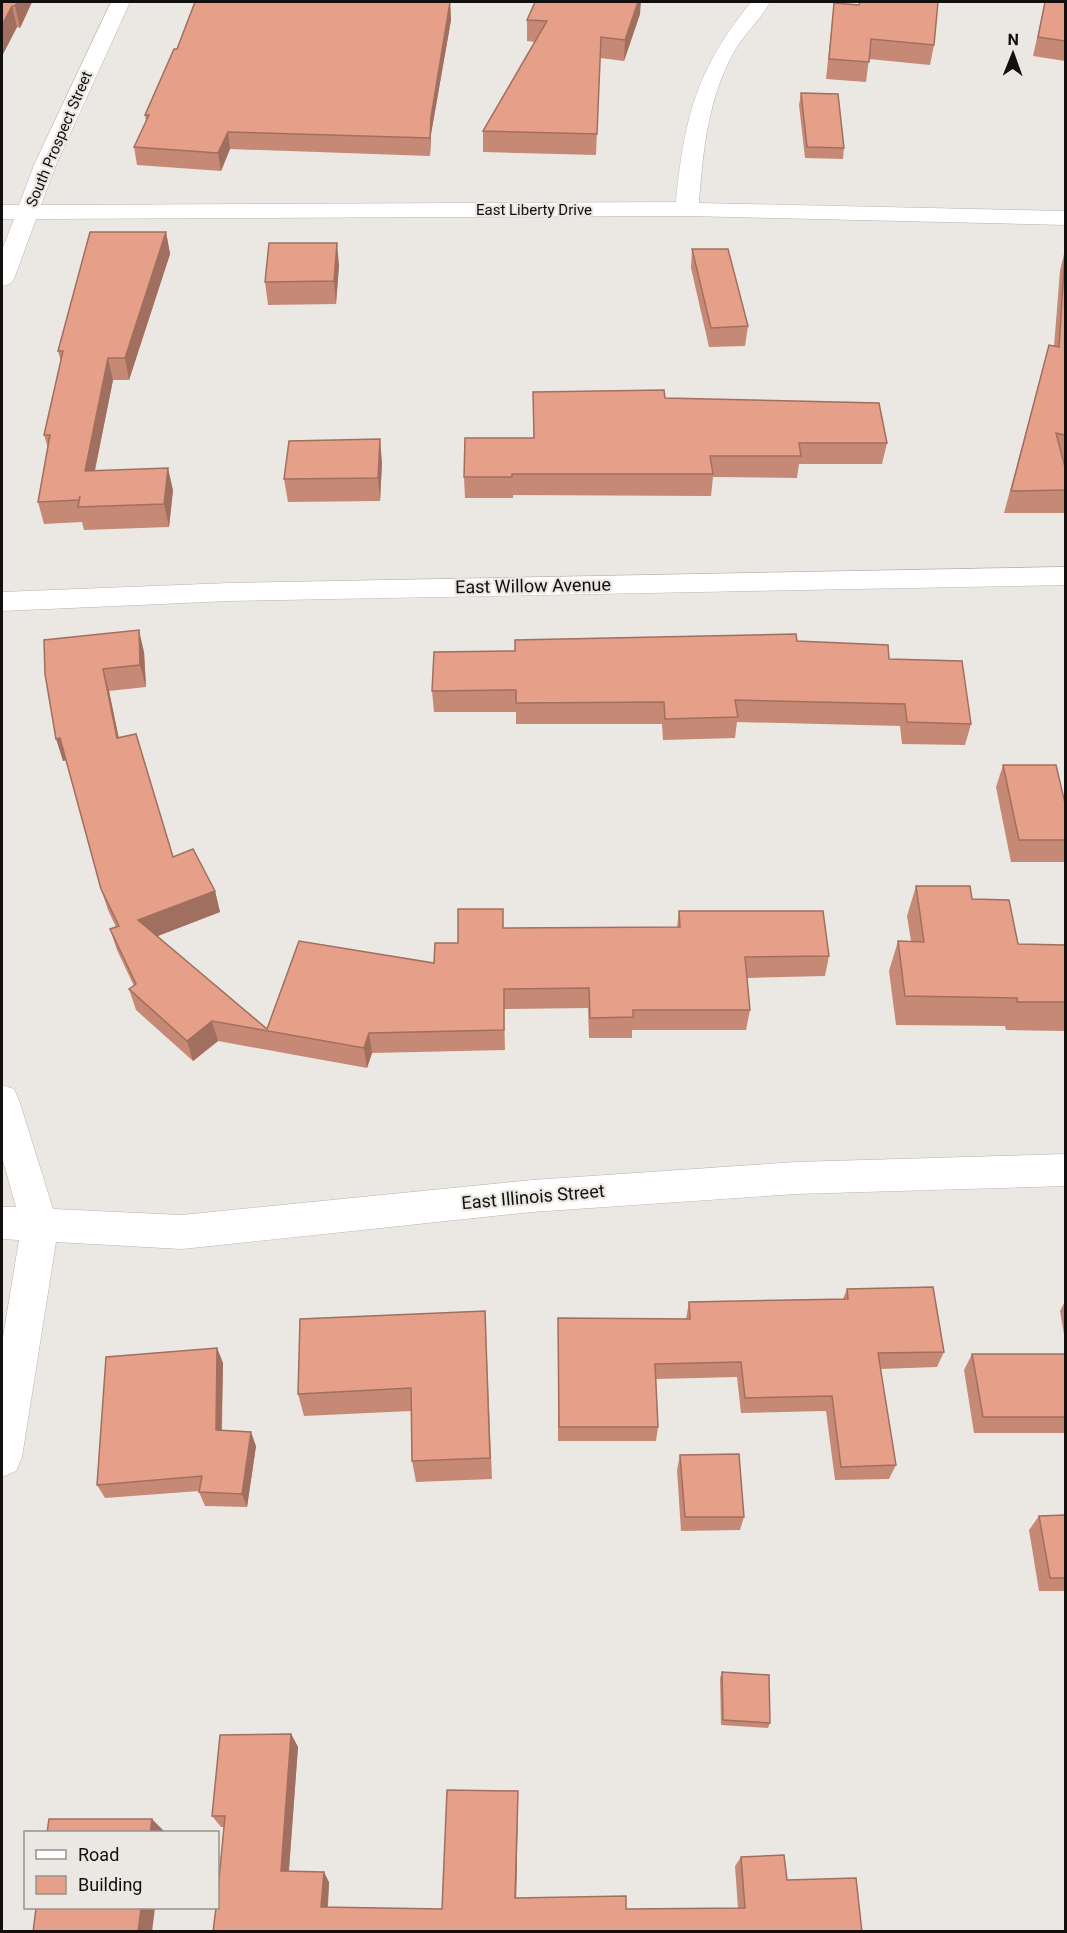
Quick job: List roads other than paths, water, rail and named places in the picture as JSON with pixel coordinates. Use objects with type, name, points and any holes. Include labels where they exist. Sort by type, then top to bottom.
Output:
[{"type":"street","name":"South Prospect Street","points":[[2,279],[45,165],[120,2]]},
{"type":"street","points":[[687,209],[693,138],[701,104],[719,59],[743,22],[761,2]]},
{"type":"street","name":"East Liberty Drive","points":[[2,212],[687,209],[1065,218]]},
{"type":"street","name":"East Willow Avenue","points":[[2,602],[240,592],[1065,576]]},
{"type":"street","points":[[2,1100],[40,1225],[2,1457]]},
{"type":"street","name":"East Illinois Street","points":[[2,1222],[182,1232],[532,1196],[796,1178],[1065,1170]]}]
